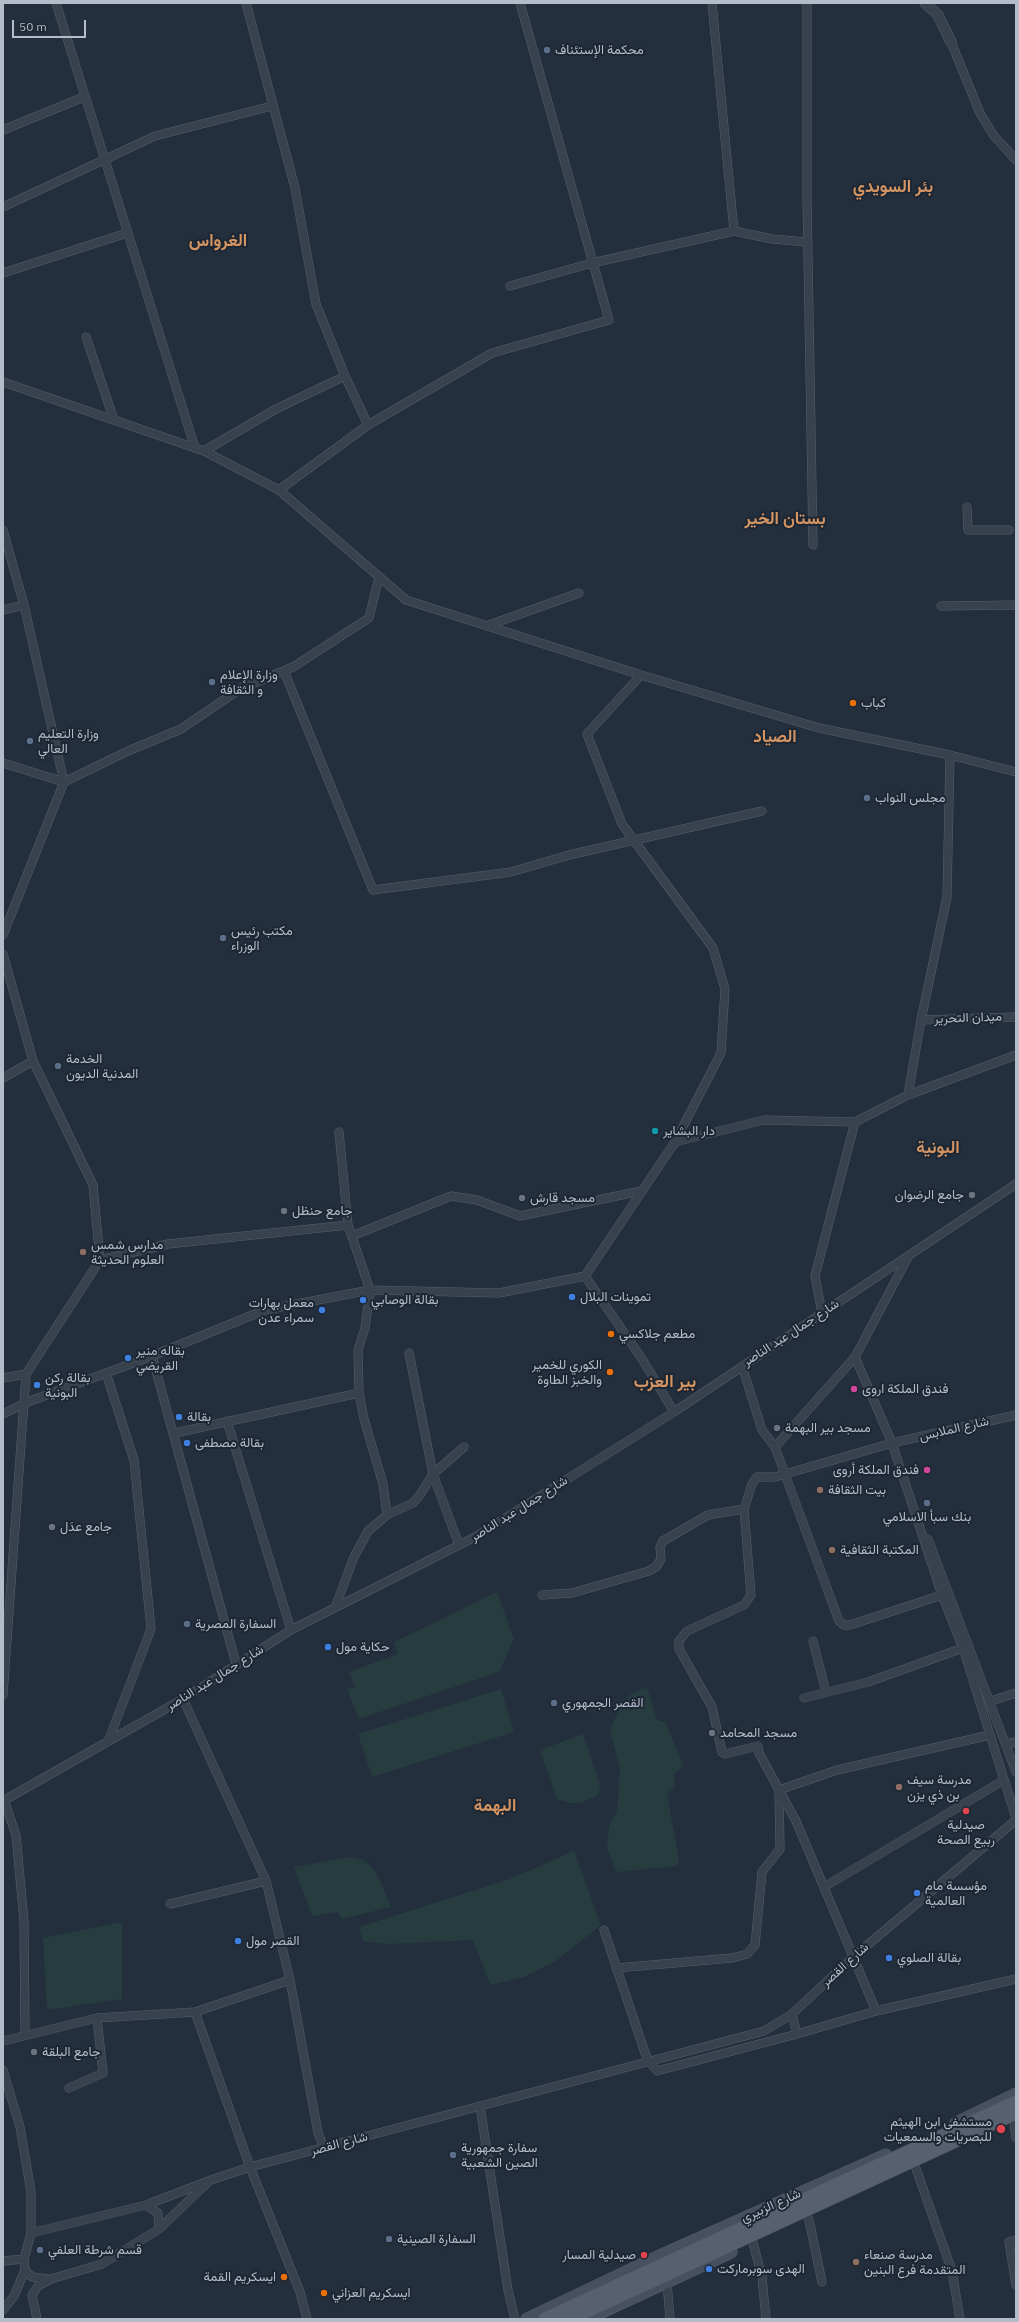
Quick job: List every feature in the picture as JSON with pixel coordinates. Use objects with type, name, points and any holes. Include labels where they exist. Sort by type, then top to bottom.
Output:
[{"type":"main road","name":"شارع الزبيري","points":[[527,2319],[653,2259],[909,2145],[1016,2094]]},
{"type":"main road","name":"شارع الزبيري","points":[[570,2319],[805,2212],[1015,2110]]},
{"type":"main road","name":"شارع الزبيري","points":[[545,2319],[1015,2110]]},
{"type":"main road","name":"شارع الزبيري","points":[[587,2319],[750,2242],[752,2235]]},
{"type":"street","points":[[56,3],[84,97],[195,448]]},
{"type":"street","points":[[246,3],[272,106],[295,188],[316,304],[345,376],[368,425]]},
{"type":"street","points":[[279,490],[368,425],[492,353],[609,320],[520,3]]},
{"type":"street","points":[[712,3],[734,231]]},
{"type":"street","points":[[807,3],[807,242],[813,545]]},
{"type":"street","points":[[925,3],[938,15],[951,42],[980,113],[994,136],[1016,160]]},
{"type":"street","points":[[3,130],[84,97]]},
{"type":"street","points":[[3,207],[155,136],[272,106]]},
{"type":"street","points":[[510,286],[592,263],[734,231],[772,239],[807,242]]},
{"type":"street","points":[[3,273],[127,233]]},
{"type":"street","points":[[86,337],[114,420]]},
{"type":"street","points":[[204,451],[276,409],[345,376]]},
{"type":"street","points":[[3,382],[204,451],[279,490],[406,600],[641,675],[819,728],[950,756],[1016,772]]},
{"type":"street","points":[[967,507],[968,530],[1009,530]]},
{"type":"street","points":[[3,530],[24,605],[64,782],[3,934]]},
{"type":"street","points":[[3,763],[64,782],[128,751],[181,730],[240,689],[284,671],[369,618],[379,577]]},
{"type":"street","points":[[486,626],[579,593]]},
{"type":"street","points":[[3,610],[24,605]]},
{"type":"street","points":[[941,606],[1016,605]]},
{"type":"street","points":[[284,671],[373,890],[511,872],[569,855],[762,811]]},
{"type":"street","points":[[3,1414],[25,1403],[152,1356],[265,1310],[370,1290],[499,1293],[585,1276],[675,1142],[721,1053],[725,989],[713,948],[622,824],[587,734],[641,675]]},
{"type":"street","points":[[908,1095],[921,1020],[947,897],[950,756]]},
{"type":"street","points":[[3,954],[33,1061],[92,1185],[100,1260],[26,1374],[3,1695]]},
{"type":"street","name":"ميدان التحرير","points":[[921,1020],[1016,1017]]},
{"type":"street","points":[[675,1142],[764,1120],[855,1122],[908,1095],[1016,1055]]},
{"type":"street","points":[[3,1078],[33,1061]]},
{"type":"street","points":[[822,1313],[815,1276],[855,1122]]},
{"type":"street","points":[[339,1132],[348,1225],[370,1290],[365,1328],[358,1350],[359,1393],[364,1419],[383,1484],[387,1515]]},
{"type":"street","name":"شارع جمال عبد الناصر","points":[[4,1800],[183,1699],[291,1630],[459,1545],[674,1412],[1016,1184]]},
{"type":"street","points":[[352,1236],[451,1196],[477,1200],[520,1216],[641,1191]]},
{"type":"street","points":[[100,1260],[168,1244],[348,1225]]},
{"type":"street","points":[[776,1447],[855,1357],[908,1257]]},
{"type":"street","points":[[585,1276],[642,1359],[674,1412]]},
{"type":"street","points":[[410,1353],[433,1474],[459,1545]]},
{"type":"street","points":[[152,1356],[175,1434],[236,1664]]},
{"type":"street","points":[[855,1357],[892,1443],[942,1595],[963,1648],[1016,1819]]},
{"type":"street","points":[[742,1366],[762,1430],[776,1447],[839,1621],[844,1625],[850,1624],[942,1595]]},
{"type":"street","points":[[106,1373],[134,1460],[151,1629],[108,1742]]},
{"type":"street","points":[[3,1378],[26,1374]]},
{"type":"street","points":[[175,1434],[359,1393]]},
{"type":"street","name":"شارع الملابس","points":[[744,1509],[752,1484],[757,1477],[775,1477],[892,1443],[1016,1415]]},
{"type":"street","points":[[227,1422],[291,1630]]},
{"type":"street","points":[[335,1608],[354,1557],[368,1532],[387,1515],[412,1503],[420,1495],[433,1474],[464,1447]]},
{"type":"street","points":[[909,1492],[991,1701],[1016,1772]]},
{"type":"street","points":[[542,1595],[572,1593],[649,1571],[656,1567],[661,1558],[660,1547],[663,1541],[708,1515],[744,1509],[751,1595],[744,1605],[687,1631],[679,1641],[679,1649],[712,1706],[722,1752],[725,1754],[758,1746],[759,1753],[796,1821],[852,1958],[876,2011]]},
{"type":"street","points":[[813,1641],[826,1692]]},
{"type":"street","points":[[804,1698],[868,1682],[963,1648]]},
{"type":"street","points":[[991,1701],[1016,1693]]},
{"type":"street","points":[[183,1699],[266,1881],[290,1980],[318,2133],[324,2148]]},
{"type":"street","points":[[779,1790],[837,1770],[990,1735]]},
{"type":"street","points":[[1006,1744],[1016,1742]]},
{"type":"street","points":[[824,1888],[1004,1780]]},
{"type":"street","points":[[616,1968],[732,1958],[747,1954],[755,1944],[758,1930],[762,1872],[780,1849],[779,1790]]},
{"type":"street","points":[[4,1800],[17,1843],[24,1922],[25,2035]]},
{"type":"street","name":"شارع القصر","points":[[31,2233],[146,2204],[250,2167],[648,2060],[764,2031],[792,2014],[852,1958],[1016,1819]]},
{"type":"street","points":[[170,1904],[266,1881]]},
{"type":"street","points":[[604,1930],[648,2060],[657,2071],[797,2034],[876,2011],[1016,1979]]},
{"type":"street","points":[[3,2040],[97,2018],[195,2012],[290,1980]]},
{"type":"street","points":[[195,2012],[250,2167],[300,2292],[307,2319]]},
{"type":"street","points":[[792,2014],[797,2034]]},
{"type":"street","points":[[69,2088],[103,2073],[97,2018]]},
{"type":"street","points":[[3,2070],[20,2127],[27,2160],[31,2192],[31,2233],[24,2259],[24,2270],[14,2296],[3,2310]]},
{"type":"street","points":[[480,2106],[508,2290],[515,2319]]},
{"type":"street","points":[[1015,2110],[1016,2138]]},
{"type":"street","points":[[913,2160],[952,2271],[960,2319]]},
{"type":"street","points":[[37,2319],[32,2294],[38,2286],[51,2279],[102,2264],[159,2229],[211,2180]]},
{"type":"street","points":[[146,2204],[158,2213],[159,2229]]},
{"type":"street","points":[[805,2212],[809,2220],[822,2282]]},
{"type":"street","points":[[752,2235],[762,2277],[766,2319]]},
{"type":"street","points":[[1016,2240],[1009,2242],[1016,2285]]},
{"type":"street","points":[[3,2261],[24,2259]]},
{"type":"street","points":[[24,2270],[32,2277],[51,2279]]},
{"type":"street","points":[[667,2282],[670,2319]]},
{"type":"green space","points":[[497,1592],[514,1639],[499,1672],[359,1719],[347,1689],[355,1687],[349,1672],[398,1654],[394,1642]]},
{"type":"green space","points":[[647,1687],[657,1720],[666,1723],[683,1766],[674,1774],[675,1786],[667,1795],[679,1858],[677,1866],[616,1872],[607,1848],[609,1827],[617,1811],[620,1770],[610,1730],[620,1707],[632,1693]]},
{"type":"green space","points":[[501,1689],[514,1732],[372,1777],[358,1734]]},
{"type":"green space","points":[[583,1734],[600,1785],[598,1795],[581,1803],[569,1803],[557,1799],[540,1750]]},
{"type":"green space","points":[[574,1851],[601,1925],[556,1961],[524,1977],[490,1985],[473,1940],[388,1944],[363,1941],[359,1927],[510,1879]]},
{"type":"green space","points":[[351,1857],[363,1860],[372,1867],[381,1882],[391,1907],[342,1919],[338,1912],[312,1916],[294,1867]]},
{"type":"green space","points":[[122,1922],[122,1999],[47,2010],[43,1938]]},
{"type":"place","name":"محكمة الإستئناف","points":[[547,50]]},
{"type":"place","name":"وزارة الإعلام و الثقافة","points":[[212,682]]},
{"type":"place","name":"كباب","points":[[853,703]]},
{"type":"place","name":"وزارة التعليم العالي","points":[[30,741]]},
{"type":"place","name":"مجلس النواب","points":[[867,798]]},
{"type":"place","name":"مكتب رئيس الوزراء","points":[[223,938]]},
{"type":"place","name":"الخدمة المدنية الديون","points":[[58,1066]]},
{"type":"place","name":"دار البشاير","points":[[655,1131]]},
{"type":"place","name":"جامع الرضوان","points":[[972,1195]]},
{"type":"place","name":"مسجد قارش","points":[[522,1198]]},
{"type":"place","name":"جامع حنظل","points":[[284,1211]]},
{"type":"place","name":"مدارس شمس العلوم الحديثة","points":[[83,1252]]},
{"type":"place","name":"تموينات البلال","points":[[572,1297]]},
{"type":"place","name":"بقالة الوصابي","points":[[363,1300]]},
{"type":"place","name":"معمل بهارات سمراء عدن","points":[[322,1310]]},
{"type":"place","name":"مطعم جلاكسي","points":[[611,1334]]},
{"type":"place","name":"بقاله منير القريضي","points":[[128,1358]]},
{"type":"place","name":"الكوري للخمير والخبز الطاوة","points":[[610,1372]]},
{"type":"place","name":"بقالة ركن البونية","points":[[37,1385]]},
{"type":"place","name":"فندق الملكة اروى","points":[[854,1389]]},
{"type":"place","name":"بقالة","points":[[179,1417]]},
{"type":"place","name":"مسجد بير البهمة","points":[[777,1428]]},
{"type":"place","name":"بقالة مصطفى","points":[[187,1443]]},
{"type":"place","name":"فندق الملكة أروى","points":[[927,1470]]},
{"type":"place","name":"بيت الثقافة","points":[[820,1490]]},
{"type":"place","name":"بنك سبأ الاسلامي","points":[[927,1503]]},
{"type":"place","name":"جامع عدَل","points":[[52,1527]]},
{"type":"place","name":"المكتبة الثقافية","points":[[832,1550]]},
{"type":"place","name":"السفارة المصرية","points":[[187,1624]]},
{"type":"place","name":"حكاية مول","points":[[328,1647]]},
{"type":"place","name":"القصر الجمهوري","points":[[554,1703]]},
{"type":"place","name":"مسجد المحامد","points":[[712,1733]]},
{"type":"place","name":"مدرسة سيف بن ذي يزن","points":[[899,1787]]},
{"type":"place","name":"صيدلية ربيع الصحة","points":[[966,1811]]},
{"type":"place","name":"مؤسسة مام العالمية","points":[[917,1893]]},
{"type":"place","name":"القصر مول","points":[[238,1941]]},
{"type":"place","name":"بقالة الصلوي","points":[[889,1958]]},
{"type":"place","name":"جامع البلقة","points":[[34,2052]]},
{"type":"place","name":"مستشفى ابن الهيثم للبصريات والسمعيات","points":[[1001,2129]]},
{"type":"place","name":"سفارة جمهورية الصين الشعبية","points":[[453,2155]]},
{"type":"place","name":"السفارة الصينية","points":[[389,2239]]},
{"type":"place","name":"قسم شرطة العلفي","points":[[40,2250]]},
{"type":"place","name":"صيدلية المسار","points":[[644,2255]]},
{"type":"place","name":"مدرسة صنعاء المتقدمة فرع البنين","points":[[856,2262]]},
{"type":"place","name":"الهدى سوبرماركت","points":[[709,2269]]},
{"type":"place","name":"ايسكريم القمة","points":[[284,2277]]},
{"type":"place","name":"ايسكريم العزاني","points":[[324,2293]]},
{"type":"district","name":"بئر السويدي","points":[[893,187]]},
{"type":"district","name":"الغرواس","points":[[218,241]]},
{"type":"district","name":"بستان الخير","points":[[785,519]]},
{"type":"district","name":"الصياد","points":[[775,737]]},
{"type":"district","name":"البونية","points":[[938,1148]]},
{"type":"district","name":"بير العزب","points":[[665,1382]]},
{"type":"district","name":"البهمة","points":[[495,1806]]}]
